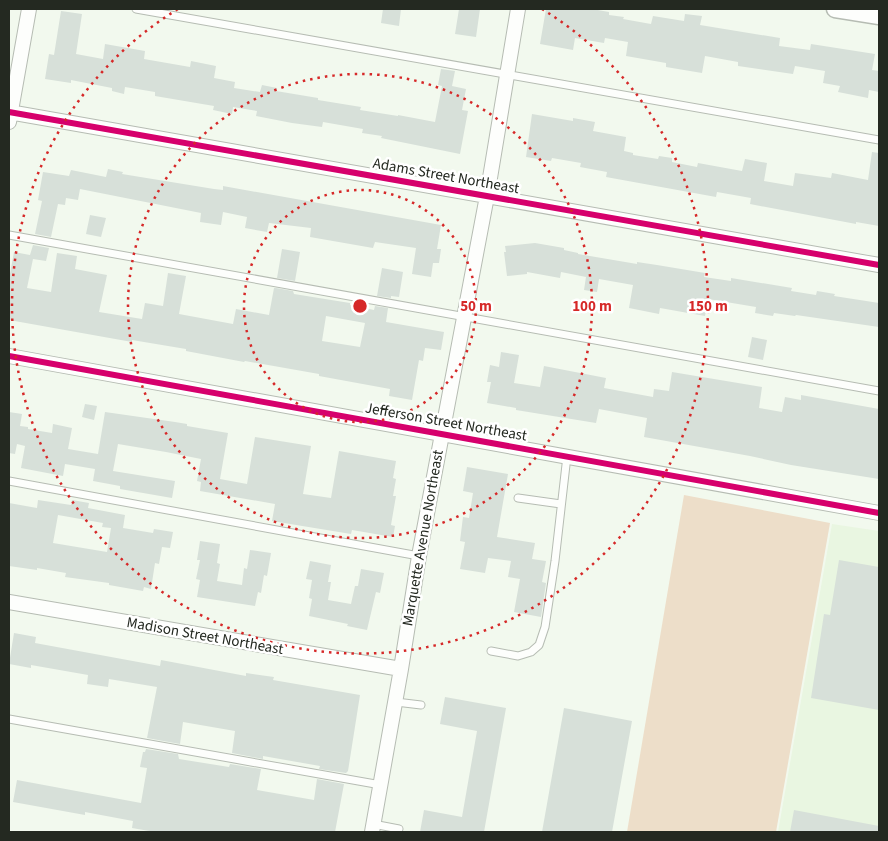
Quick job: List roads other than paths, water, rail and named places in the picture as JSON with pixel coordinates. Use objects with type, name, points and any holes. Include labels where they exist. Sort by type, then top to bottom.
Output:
[{"type":"street","points":[[9,115],[29,9]]},
{"type":"street","name":"Marquette Avenue Northeast","points":[[373,828],[396,702],[419,556],[487,196],[518,9]]},
{"type":"street","points":[[835,9],[879,16]]},
{"type":"street","name":"Adams Street Northeast","points":[[9,115],[487,196],[879,266]]},
{"type":"street","name":"Jefferson Street Northeast","points":[[9,356],[879,513]]},
{"type":"street","name":"Madison Street Northeast","points":[[9,602],[401,670]]},
{"type":"lane","points":[[136,9],[879,140]]},
{"type":"lane","points":[[9,235],[464,315],[879,391]]},
{"type":"lane","points":[[491,651],[518,656],[531,652],[539,645],[545,627],[567,456]]},
{"type":"lane","points":[[9,481],[419,556]]},
{"type":"lane","points":[[518,498],[561,504]]},
{"type":"lane","points":[[396,702],[421,706]]},
{"type":"lane","points":[[9,719],[381,785]]},
{"type":"lane","points":[[373,828],[399,829]]}]
